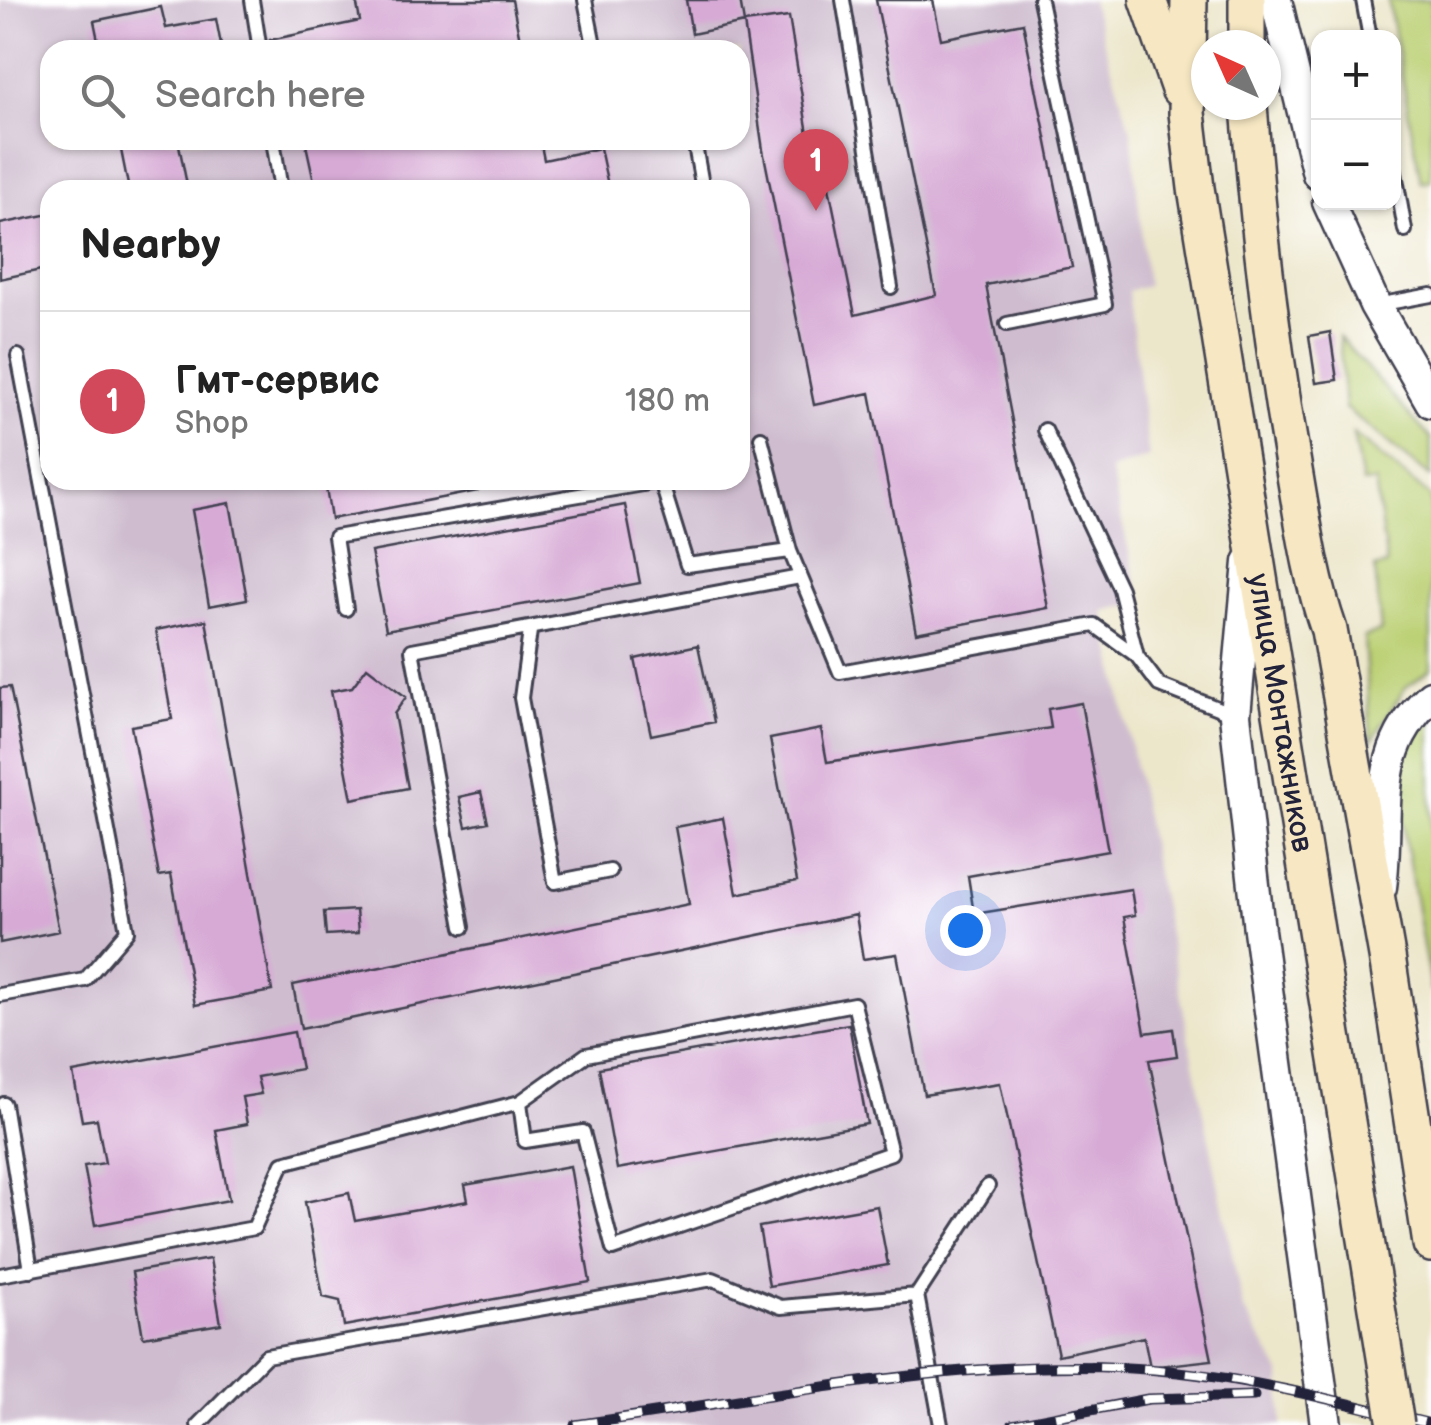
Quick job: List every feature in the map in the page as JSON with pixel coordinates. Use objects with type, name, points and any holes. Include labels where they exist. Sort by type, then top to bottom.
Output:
[{"type":"main road","points":[[1148,0],[1188,114]]},
{"type":"main road","name":"улица Монтажников","points":[[1189,0],[1188,114],[1396,1425]]},
{"type":"main road","points":[[1247,0],[1247,30]]},
{"type":"main road","name":"улица Монтажников","points":[[1250,120],[1259,239],[1281,396],[1314,589],[1329,630],[1379,910],[1431,1244]]},
{"type":"street","points":[[1276,0],[1311,145]]},
{"type":"street","points":[[1332,210],[1374,306],[1431,402]]},
{"type":"street","points":[[1252,520],[1235,715],[1259,930],[1326,1425]]},
{"type":"street","points":[[1379,910],[1388,837],[1386,768],[1394,740],[1407,718],[1431,696]]},
{"type":"lane","points":[[252,0],[258,40]]},
{"type":"lane","points":[[585,0],[593,40]]},
{"type":"lane","points":[[843,0],[890,287]]},
{"type":"lane","points":[[1007,324],[1105,304],[1040,0]]},
{"type":"lane","points":[[1363,0],[1369,30]]},
{"type":"lane","points":[[274,150],[279,180]]},
{"type":"lane","points":[[696,150],[701,180]]},
{"type":"lane","points":[[1401,207],[1405,230]]},
{"type":"lane","points":[[1374,306],[1431,295]]},
{"type":"lane","points":[[18,356],[40,472]]},
{"type":"lane","points":[[1045,430],[1120,589],[1137,656]]},
{"type":"lane","points":[[762,438],[790,552],[840,672],[1094,625],[1137,656],[1159,685],[1235,715]]},
{"type":"lane","points":[[0,994],[85,980],[127,931],[43,490]]},
{"type":"lane","points":[[346,609],[335,537],[609,490]]},
{"type":"lane","points":[[664,490],[687,565],[790,552]]},
{"type":"lane","points":[[463,927],[412,650],[530,631],[800,576]]},
{"type":"lane","points":[[530,631],[521,698],[555,882],[610,870]]},
{"type":"lane","points":[[0,1275],[254,1228],[283,1163],[520,1102],[586,1056],[854,1004],[892,1153],[613,1249],[582,1132],[525,1141],[520,1102]]},
{"type":"lane","points":[[4,1104],[31,1270]]},
{"type":"lane","points":[[941,1425],[917,1295],[988,1186]]},
{"type":"lane","points":[[198,1425],[266,1356],[713,1279],[781,1307],[917,1295]]},
{"type":"shaded area","points":[[0,0],[1091,0],[1131,131],[1147,286],[1128,291],[1149,457],[1110,470],[1141,602],[1104,611],[1243,1309],[1281,1373],[1282,1425],[0,1425]]},
{"type":"green space","points":[[1388,0],[1431,0],[1431,180],[1421,182],[1401,72],[1401,30],[1393,30]]},
{"type":"green space","points":[[1339,337],[1431,439],[1431,477],[1345,408]]},
{"type":"green space","points":[[1353,434],[1431,497],[1431,669],[1405,688],[1371,742],[1364,637],[1381,631],[1375,568],[1387,565],[1375,482],[1362,483]]},
{"type":"green space","points":[[1431,713],[1431,992],[1399,804],[1404,754]]},
{"type":"building","points":[[356,0],[512,0],[520,40],[270,40],[360,21]]},
{"type":"building","points":[[686,0],[740,0],[744,23],[692,34]]},
{"type":"building","points":[[876,0],[933,0],[941,39],[1023,23],[1072,267],[986,285],[1048,608],[916,633],[870,393],[814,405],[763,150],[750,40],[747,40],[744,23],[789,17],[809,140],[819,138],[855,315],[936,295]]},
{"type":"building","points":[[161,7],[166,28],[216,19],[220,40],[98,40],[94,21]]},
{"type":"building","points":[[121,150],[180,150],[186,180],[127,180]]},
{"type":"building","points":[[307,150],[542,150],[544,160],[600,150],[607,180],[314,180]]},
{"type":"building","points":[[40,216],[40,270],[0,279],[0,224]]},
{"type":"building","points":[[1330,332],[1337,380],[1316,383],[1309,336]]},
{"type":"building","points":[[326,490],[478,490],[478,491],[331,519]]},
{"type":"building","points":[[230,503],[247,599],[209,606],[192,510]]},
{"type":"building","points":[[625,505],[640,583],[386,630],[371,552]]},
{"type":"building","points":[[206,620],[272,991],[195,1005],[171,874],[159,876],[131,726],[172,719],[156,630]]},
{"type":"building","points":[[698,645],[714,722],[651,735],[635,659]]},
{"type":"building","points":[[367,667],[406,697],[394,714],[408,788],[352,799],[331,691],[352,687]]},
{"type":"building","points":[[10,687],[59,931],[0,943],[0,688]]},
{"type":"building","points":[[1081,703],[1108,851],[968,876],[974,914],[1131,889],[1135,915],[1124,917],[1145,1033],[1173,1029],[1177,1056],[1149,1060],[1212,1360],[1150,1367],[1144,1337],[1058,1355],[1000,1083],[924,1095],[897,954],[863,959],[856,915],[301,1029],[293,985],[689,904],[675,827],[723,818],[737,894],[797,881],[770,739],[821,729],[827,762],[1051,728],[1048,709]]},
{"type":"building","points":[[481,792],[488,822],[466,827],[459,797]]},
{"type":"building","points":[[356,910],[358,933],[326,935],[324,912]]},
{"type":"building","points":[[849,1024],[867,1124],[617,1169],[599,1068]]},
{"type":"building","points":[[294,1032],[301,1069],[257,1077],[261,1094],[242,1097],[247,1124],[216,1130],[229,1200],[95,1225],[84,1166],[105,1163],[97,1119],[82,1121],[73,1073]]},
{"type":"building","points":[[570,1166],[590,1282],[344,1326],[340,1301],[323,1297],[305,1202],[349,1193],[355,1221],[468,1201],[465,1185]]},
{"type":"building","points":[[877,1206],[888,1265],[769,1286],[759,1227]]},
{"type":"building","points":[[210,1259],[221,1324],[143,1337],[132,1272]]},
{"type":"railway","points":[[575,1425],[876,1380],[1029,1367],[1104,1367],[1242,1381],[1431,1424]]},
{"type":"railway","points":[[1012,1425],[1148,1399],[1254,1396]]},
{"type":"place","name":"Гмт-сервис","points":[[816,211]]}]
